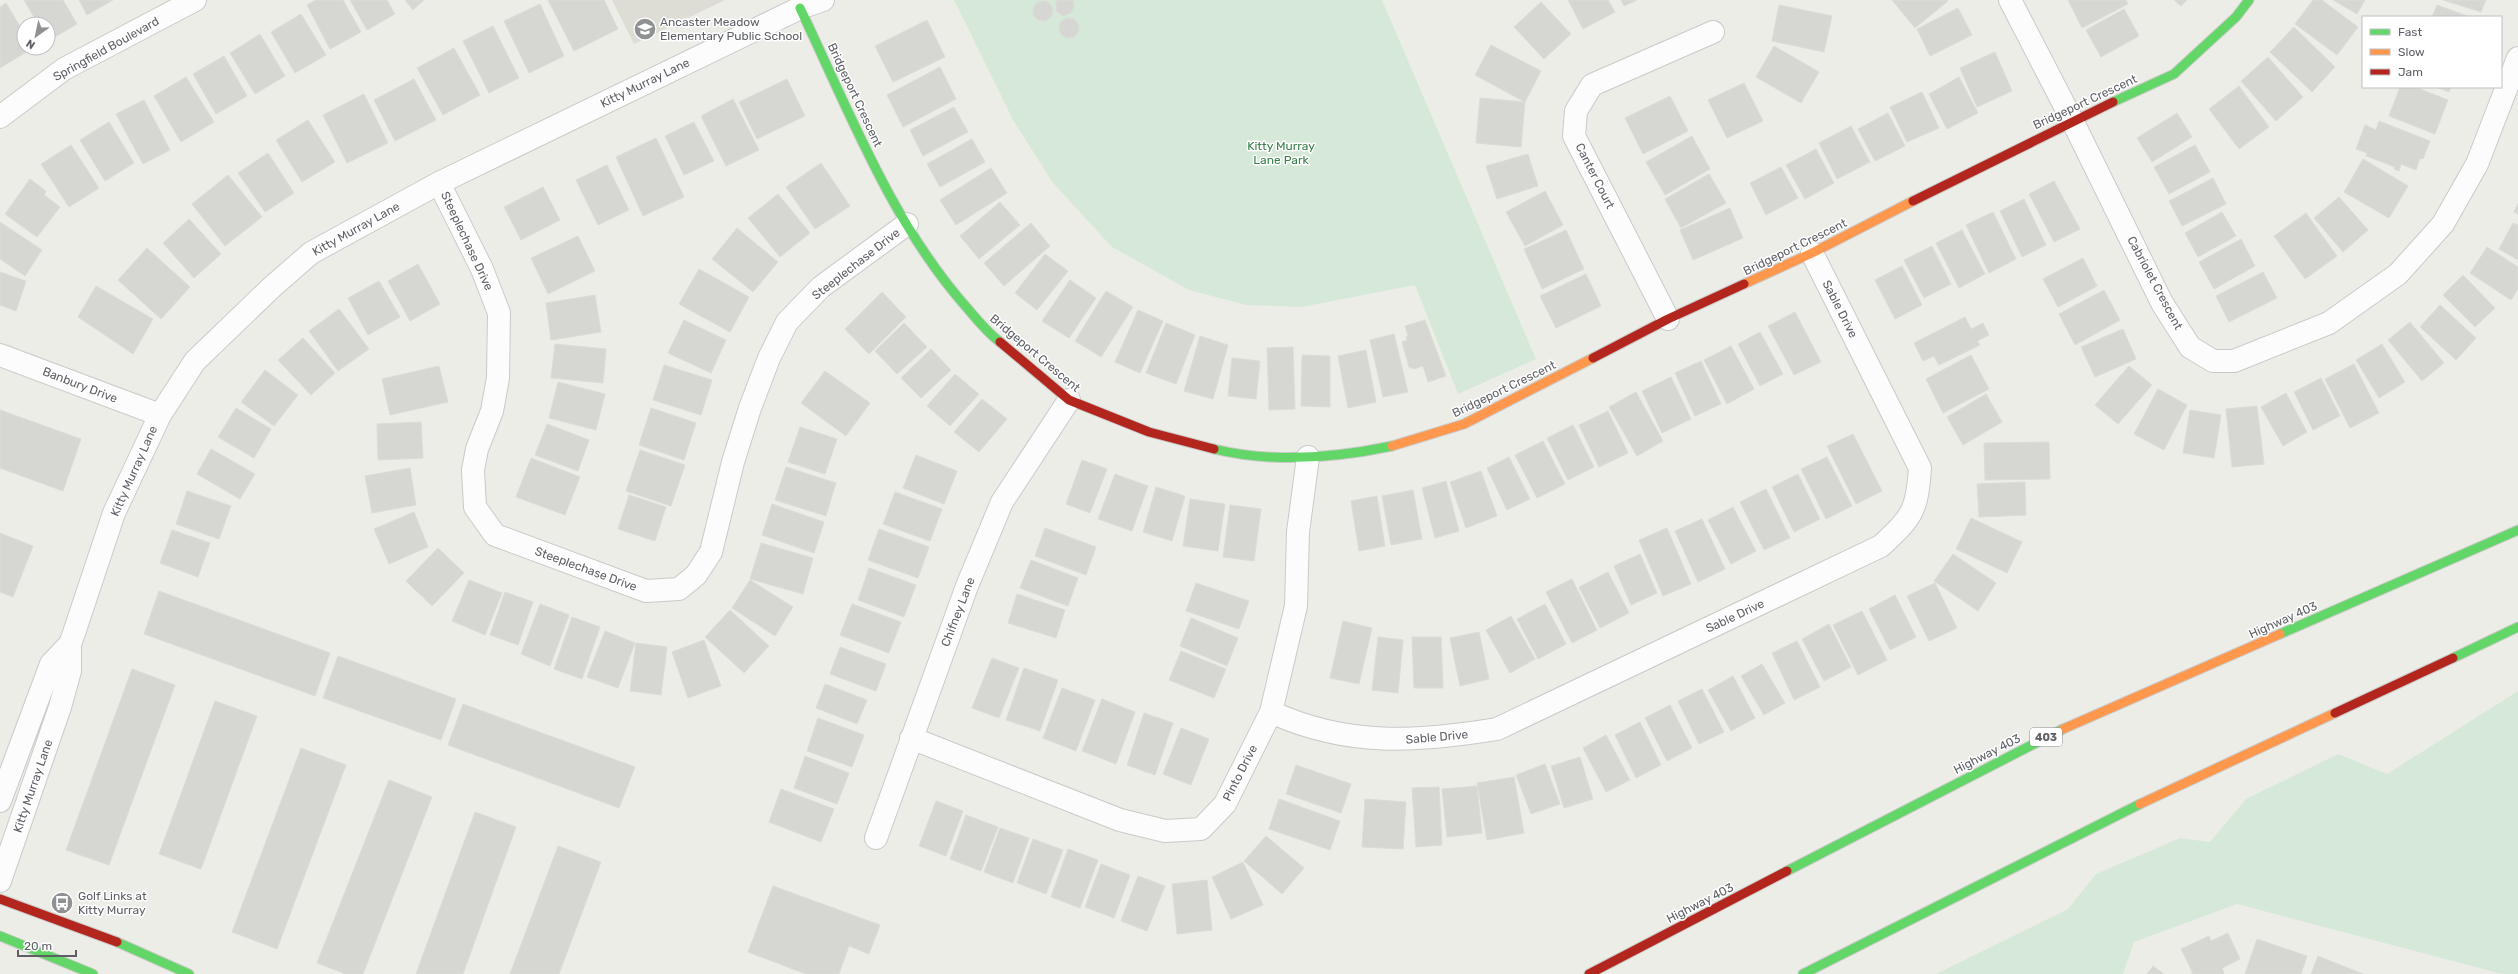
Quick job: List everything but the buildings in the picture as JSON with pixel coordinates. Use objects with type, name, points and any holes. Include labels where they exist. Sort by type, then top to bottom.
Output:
[{"type":"main road","name":"Bridgeport Crescent","points":[[800,8],[873,160],[918,245],[951,290],[992,336],[1069,400],[1149,432],[1235,454],[1308,457],[1363,452],[1405,443],[1464,424],[1668,319],[1812,254],[2072,120],[2174,74],[2236,17],[2249,0]]},
{"type":"main road","name":"Highway 403","points":[[1589,974],[2050,735],[2518,530]]},
{"type":"main road","points":[[1803,974],[2126,812],[2518,627]]},
{"type":"main road","points":[[0,899],[139,950],[189,974]]},
{"type":"main road","points":[[0,936],[93,974]]},
{"type":"street","name":"Springfield Boulevard","points":[[0,117],[64,69],[195,0]]},
{"type":"street","name":"Kitty Murray Lane","points":[[0,881],[60,707],[70,671],[70,644],[114,513],[160,414],[195,361],[272,287],[311,253],[439,183],[800,8],[823,0]]},
{"type":"street","name":"Cabriolet Crescent","points":[[2010,0],[2072,120],[2162,303],[2190,347],[2213,361],[2234,361],[2329,323],[2398,274],[2443,224],[2477,164],[2518,58]]},
{"type":"street","name":"Canter Court","points":[[1668,319],[1574,136],[1576,111],[1592,84],[1713,32]]},
{"type":"street","name":"Steeplechase Drive","points":[[439,183],[482,269],[499,313],[498,378],[492,411],[477,449],[473,470],[475,507],[495,535],[646,591],[679,589],[696,575],[710,552],[733,462],[750,408],[769,358],[787,322],[821,288],[908,224]]},
{"type":"street","name":"Sable Drive","points":[[1271,712],[1298,724],[1352,737],[1405,740],[1448,737],[1497,729],[1881,546],[1908,520],[1918,496],[1920,468],[1812,254]]},
{"type":"street","name":"Banbury Drive","points":[[0,354],[160,414]]},
{"type":"street","name":"Chifney Lane","points":[[876,838],[910,738],[967,586],[1002,502],[1069,400]]},
{"type":"street","name":"Pinto Drive","points":[[910,738],[1120,820],[1165,831],[1201,829],[1225,804],[1271,712],[1296,606],[1298,532],[1308,457]]},
{"type":"street","name":"Kitty Murray Lane","points":[[0,801],[51,664],[70,644]]},
{"type":"shaded area","name":"Ancaster Meadow Elementary Public School","points":[[612,0],[725,0],[634,44]]},
{"type":"green space","name":"Kitty Murray Lane Park","points":[[954,0],[1382,0],[1536,359],[1458,394],[1415,285],[1302,307],[1246,305],[1189,290],[1112,247],[1053,183],[1013,120]]},
{"type":"green space","points":[[2518,691],[2518,974],[2502,974],[2237,904],[2134,942],[2123,974],[1936,974],[2068,909],[2096,874],[2180,838],[2210,842],[2246,799],[2338,754],[2387,774]]},
{"type":"traffic: fast","points":[[2113,102],[2174,74],[2236,17],[2249,0]]},
{"type":"traffic: fast","points":[[800,8],[855,126],[894,204],[941,276],[979,322],[1000,342]]},
{"type":"traffic: fast","points":[[1214,449],[1258,456],[1303,457],[1348,454],[1392,446]]},
{"type":"traffic: fast","points":[[2280,634],[2518,530]]},
{"type":"traffic: fast","points":[[2453,658],[2518,627]]},
{"type":"traffic: fast","points":[[1787,871],[2063,729]]},
{"type":"traffic: fast","points":[[1803,974],[2140,804]]},
{"type":"traffic: fast","points":[[0,936],[93,974]]},
{"type":"traffic: fast","points":[[117,942],[189,974]]},
{"type":"traffic: slow","points":[[1744,284],[1812,253],[1913,201]]},
{"type":"traffic: slow","points":[[1392,446],[1464,424],[1593,358]]},
{"type":"traffic: slow","points":[[2063,729],[2280,634]]},
{"type":"traffic: slow","points":[[2140,804],[2335,713]]},
{"type":"traffic: jam","points":[[1913,201],[2113,102]]},
{"type":"traffic: jam","points":[[1593,358],[1668,319],[1744,284]]},
{"type":"traffic: jam","points":[[1000,342],[1069,400],[1149,432],[1214,449]]},
{"type":"traffic: jam","points":[[2335,713],[2453,658]]},
{"type":"traffic: jam","points":[[1589,974],[1787,871]]},
{"type":"traffic: jam","points":[[0,899],[117,942]]},
{"type":"place","name":"Ancaster Meadow Elementary Public School","points":[[645,29]]},
{"type":"place","name":"Golf Links at Kitty Murray","points":[[62,903]]}]
